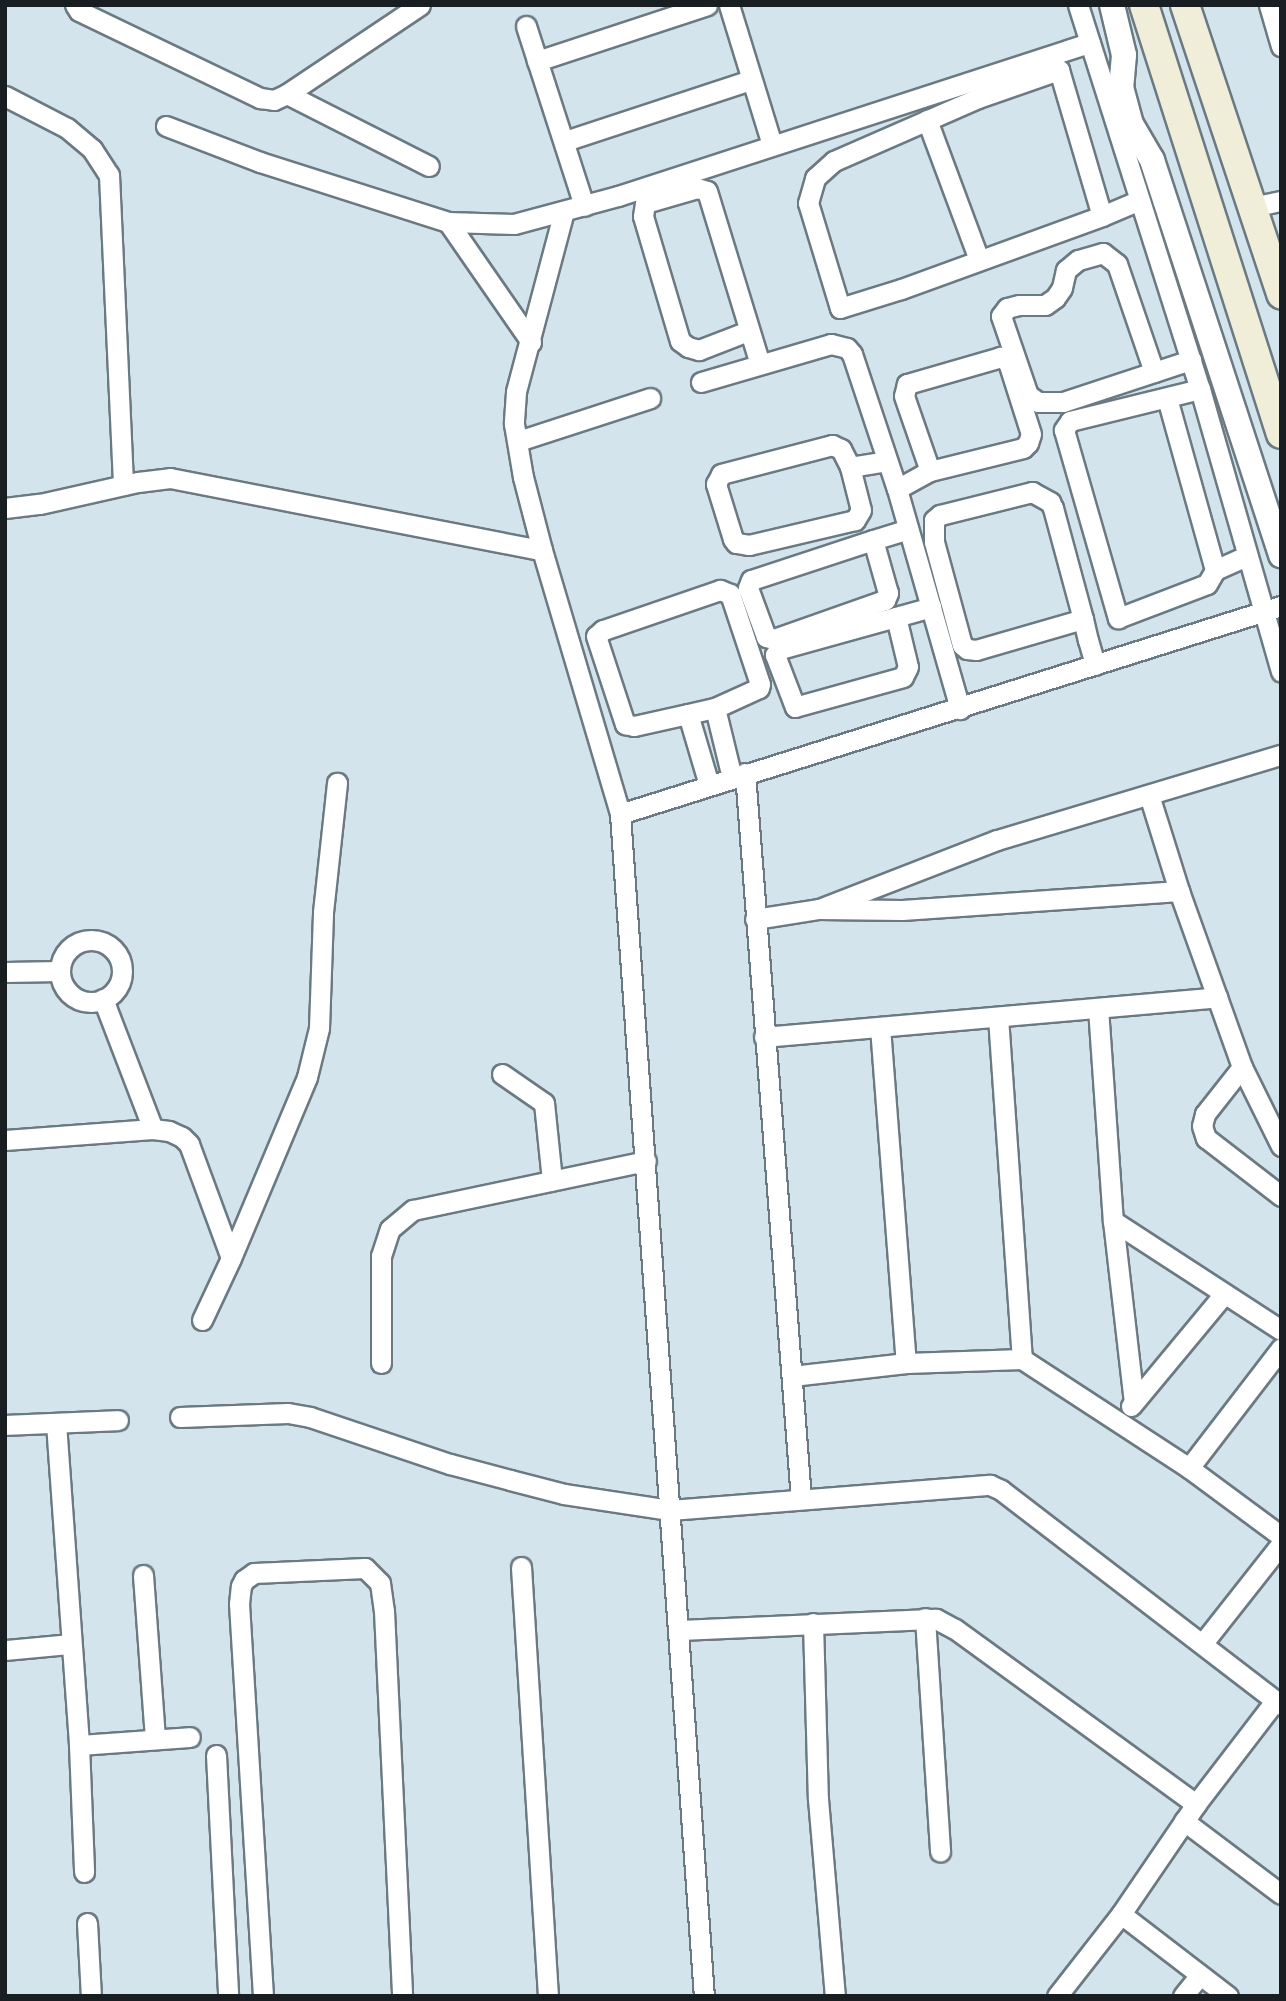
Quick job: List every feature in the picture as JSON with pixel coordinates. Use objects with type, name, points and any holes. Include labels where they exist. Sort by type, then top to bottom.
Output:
[{"type":"main road","points":[[1144,5],[1281,434]]},
{"type":"main road","points":[[1185,5],[1281,295]]},
{"type":"street","points":[[75,5],[79,10],[260,98],[274,100],[420,5]]},
{"type":"street","points":[[537,61],[707,5]]},
{"type":"street","points":[[729,5],[772,145]]},
{"type":"street","points":[[1078,5],[1090,43],[1152,160],[1281,555]]},
{"type":"street","points":[[1112,5],[1124,54],[1114,90],[1140,200],[1200,389],[1247,556],[1272,608],[1281,672]]},
{"type":"street","points":[[1269,5],[1281,46]]},
{"type":"street","points":[[526,26],[584,206]]},
{"type":"street","points":[[166,126],[260,162],[449,222],[514,224],[584,206],[1090,43]]},
{"type":"street","points":[[1102,216],[1059,70],[978,98],[834,161],[815,178],[808,203],[840,308],[1102,216],[1140,200]]},
{"type":"street","points":[[565,141],[751,80]]},
{"type":"street","points":[[287,94],[429,166]]},
{"type":"street","points":[[5,96],[67,128],[93,149],[108,175],[122,485]]},
{"type":"street","points":[[927,120],[979,260]]},
{"type":"street","points":[[748,331],[699,350],[680,341],[643,216],[645,203],[697,188],[707,191],[760,364]]},
{"type":"street","points":[[1252,207],[1281,201]]},
{"type":"street","points":[[564,211],[514,408],[523,478],[620,814],[704,1996]]},
{"type":"street","points":[[449,222],[531,342]]},
{"type":"street","points":[[1154,372],[1118,264],[1103,253],[1078,260],[1066,270],[1062,288],[1055,298],[1045,305],[1019,305],[1007,309],[1001,316],[1028,395],[1038,402],[1063,402],[1191,360]]},
{"type":"street","points":[[701,382],[831,344],[846,348],[852,354],[897,489],[960,709]]},
{"type":"street","points":[[897,489],[930,471],[1023,448],[1028,443],[1031,434],[1008,362],[1001,357],[907,384],[904,396],[930,471]]},
{"type":"street","points":[[1200,389],[1070,421],[1064,430],[1115,613],[1122,618],[1208,584],[1215,570],[1247,556]]},
{"type":"street","points":[[518,440],[650,398]]},
{"type":"street","points":[[1167,398],[1215,570]]},
{"type":"street","points":[[832,445],[841,449],[850,467],[861,510],[855,520],[749,545],[733,540],[716,484],[721,474],[832,445]]},
{"type":"street","points":[[850,467],[887,461]]},
{"type":"street","points":[[5,508],[40,504],[153,479],[193,481],[369,519],[542,550]]},
{"type":"street","points":[[1083,619],[976,650],[967,649],[962,645],[934,542],[934,520],[940,515],[1032,492],[1042,496],[1053,508],[1083,619],[1095,665]]},
{"type":"street","points":[[873,540],[888,593],[886,600],[774,639],[766,637],[748,588],[751,580],[873,540],[908,529]]},
{"type":"street","points":[[720,590],[730,594],[760,684],[759,688],[715,708],[688,714],[634,726],[625,723],[596,636],[598,632],[720,590]]},
{"type":"street","points":[[896,617],[908,667],[903,677],[795,707],[776,651],[930,607]]},
{"type":"street","points":[[620,814],[960,709],[1272,608]]},
{"type":"street","points":[[715,708],[738,776],[755,919],[801,1499]]},
{"type":"street","points":[[688,714],[709,785]]},
{"type":"street","points":[[819,909],[997,840],[1281,755]]},
{"type":"street","points":[[202,1320],[232,1258],[307,1077],[319,1028],[323,912],[337,783]]},
{"type":"street","points":[[1149,794],[1179,891],[1242,1067],[1281,1146]]},
{"type":"street","points":[[755,919],[819,909],[902,910],[1179,891]]},
{"type":"street","points":[[95,940],[108,946],[119,959],[121,978],[114,991],[103,999],[90,1002],[72,995],[63,985],[60,971],[65,954],[79,943],[95,940]]},
{"type":"street","points":[[5,972],[60,971]]},
{"type":"street","points":[[764,1037],[1217,997]]},
{"type":"street","points":[[103,999],[153,1129]]},
{"type":"street","points":[[1098,1008],[1112,1222],[1134,1402]]},
{"type":"street","points":[[998,1017],[1023,1359]]},
{"type":"street","points":[[880,1027],[906,1363]]},
{"type":"street","points":[[1242,1067],[1205,1114],[1202,1126],[1206,1138],[1281,1196]]},
{"type":"street","points":[[502,1073],[544,1102],[552,1181]]},
{"type":"street","points":[[5,1140],[153,1129],[169,1131],[189,1144],[232,1258]]},
{"type":"street","points":[[381,1363],[381,1256],[390,1228],[414,1210],[646,1161]]},
{"type":"street","points":[[1112,1222],[1281,1330]]},
{"type":"street","points":[[1120,1423],[1134,1402],[1224,1294]]},
{"type":"street","points":[[1189,1468],[1281,1348]]},
{"type":"street","points":[[792,1376],[906,1363],[1023,1359],[1189,1468],[1281,1536]]},
{"type":"street","points":[[180,1417],[288,1413],[310,1417],[450,1465],[564,1494],[670,1510],[990,1485],[1000,1490],[1278,1703],[1196,1804],[1121,1914],[1057,1996]]},
{"type":"street","points":[[5,1425],[118,1420]]},
{"type":"street","points":[[56,1423],[79,1745],[84,1872]]},
{"type":"street","points":[[1203,1643],[1281,1544]]},
{"type":"street","points":[[521,1567],[548,1996]]},
{"type":"street","points":[[262,1996],[239,1604],[241,1586],[244,1580],[254,1573],[365,1568],[377,1576],[384,1611],[402,1996]]},
{"type":"street","points":[[144,1575],[155,1739]]},
{"type":"street","points":[[925,1618],[940,1852]]},
{"type":"street","points":[[680,1630],[936,1619],[956,1629],[1196,1804]]},
{"type":"street","points":[[813,1623],[818,1799],[835,1996]]},
{"type":"street","points":[[5,1650],[70,1644]]},
{"type":"street","points":[[79,1745],[190,1737]]},
{"type":"street","points":[[216,1755],[228,1996]]},
{"type":"street","points":[[1184,1821],[1281,1894]]},
{"type":"street","points":[[223,1882],[255,1878]]},
{"type":"street","points":[[1121,1914],[1228,1996]]},
{"type":"street","points":[[87,1923],[91,1996]]},
{"type":"street","points":[[1182,1996],[1200,1975]]}]
